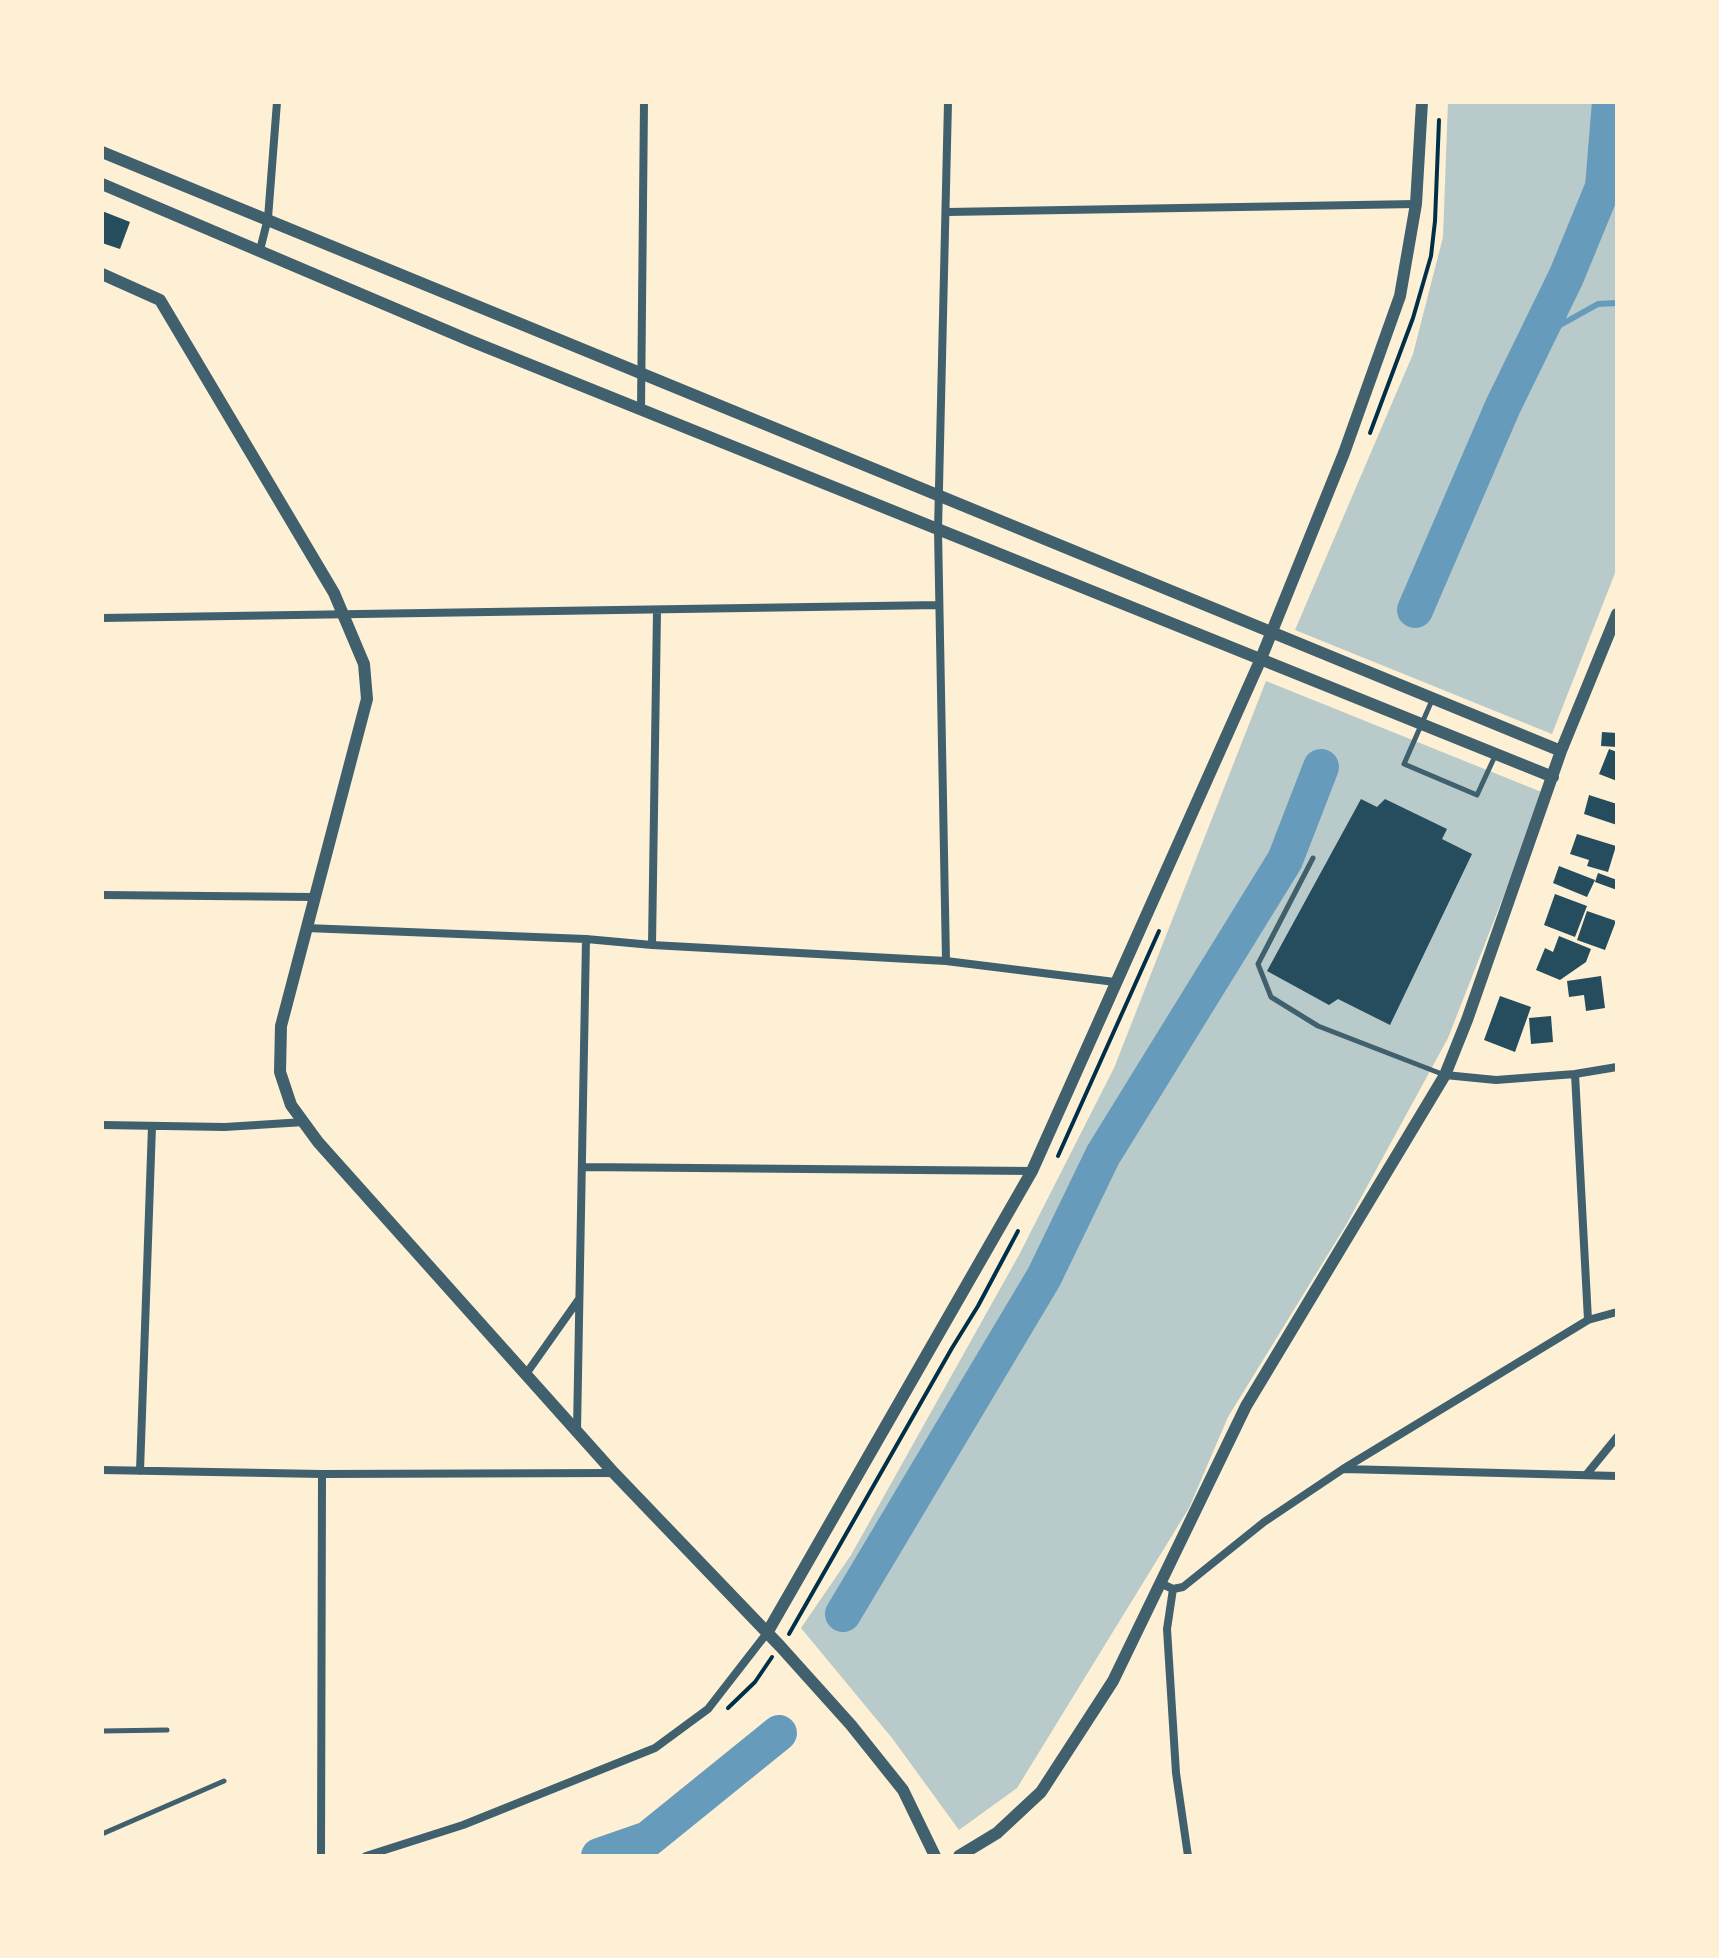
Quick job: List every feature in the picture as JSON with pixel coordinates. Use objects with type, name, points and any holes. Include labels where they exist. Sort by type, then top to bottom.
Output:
[{"type":"street","points":[[260,250],[268,218],[277,102]]},
{"type":"street","points":[[641,410],[644,102]]},
{"type":"street","points":[[946,961],[938,530],[948,102]]},
{"type":"street","points":[[366,1856],[463,1825],[655,1748],[708,1709],[767,1633],[1032,1171],[1260,661],[1344,453],[1400,296],[1416,204],[1422,102]]},
{"type":"street","points":[[102,152],[1561,751]]},
{"type":"street","points":[[102,184],[471,341],[1553,777]]},
{"type":"street","points":[[947,212],[1416,204]]},
{"type":"street","points":[[102,274],[160,300],[334,593],[364,664],[367,699],[281,1026],[280,1072],[291,1105],[318,1142],[614,1473],[780,1646],[851,1725],[903,1790],[935,1856]]},
{"type":"street","points":[[102,618],[939,605]]},
{"type":"street","points":[[652,945],[657,611]]},
{"type":"street","points":[[959,1856],[997,1833],[1041,1792],[1113,1681],[1166,1586],[1246,1406],[1445,1075],[1561,751],[1617,614]]},
{"type":"street","points":[[102,895],[314,897]]},
{"type":"street","points":[[306,928],[586,939],[946,961],[1115,982]]},
{"type":"street","points":[[577,1430],[586,939]]},
{"type":"street","points":[[1445,1075],[1496,1080],[1575,1074],[1617,1067]]},
{"type":"street","points":[[1575,1074],[1588,1320]]},
{"type":"street","points":[[102,1125],[225,1127],[304,1122]]},
{"type":"street","points":[[140,1471],[152,1126]]},
{"type":"street","points":[[583,1167],[1032,1171]]},
{"type":"street","points":[[526,1374],[579,1299]]},
{"type":"street","points":[[1166,1586],[1183,1587],[1264,1522],[1343,1469],[1588,1320],[1617,1312]]},
{"type":"street","points":[[1586,1475],[1617,1437]]},
{"type":"street","points":[[1343,1469],[1617,1476]]},
{"type":"street","points":[[102,1470],[322,1474],[614,1473]]},
{"type":"street","points":[[321,1856],[322,1474]]},
{"type":"street","points":[[1166,1586],[1176,1773],[1188,1856]]},
{"type":"lane","points":[[1433,697],[1404,764],[1477,795],[1495,755]]},
{"type":"lane","points":[[1313,858],[1258,964],[1271,997],[1318,1026],[1445,1075]]},
{"type":"lane","points":[[102,1731],[167,1730]]},
{"type":"lane","points":[[102,1834],[224,1781]]},
{"type":"path","points":[[1368,436],[1413,318],[1431,256],[1439,106]]},
{"type":"path","points":[[1057,1159],[1163,920]]},
{"type":"path","points":[[721,1714],[755,1682],[798,1621],[1024,1220]]},
{"type":"shaded area","points":[[1448,102],[1617,102],[1617,568],[1552,734],[1295,630],[1413,354],[1443,237]]},
{"type":"shaded area","points":[[1266,681],[1544,793],[1448,1038],[1346,1225],[1228,1417],[1189,1508],[1017,1788],[959,1830],[892,1738],[801,1628],[851,1555],[1019,1255],[1114,1068]]},
{"type":"building","points":[[102,211],[130,222],[120,249],[102,243]]},
{"type":"building","points":[[1602,732],[1617,733],[1617,747],[1601,746]]},
{"type":"building","points":[[1609,749],[1617,752],[1617,781],[1599,774]]},
{"type":"building","points":[[1589,795],[1617,804],[1617,825],[1584,814]]},
{"type":"building","points":[[1361,799],[1377,807],[1385,799],[1447,829],[1442,839],[1472,854],[1390,1025],[1338,999],[1329,1005],[1267,971]]},
{"type":"building","points":[[1577,834],[1616,846],[1608,872],[1587,866],[1589,860],[1570,854]]},
{"type":"building","points":[[1559,866],[1595,880],[1587,897],[1553,883]]},
{"type":"building","points":[[1598,873],[1617,880],[1617,890],[1595,882]]},
{"type":"building","points":[[1555,894],[1587,906],[1575,937],[1544,925]]},
{"type":"building","points":[[1587,911],[1616,921],[1605,950],[1577,940]]},
{"type":"building","points":[[1559,936],[1591,949],[1586,962],[1560,980],[1536,970],[1545,948],[1553,952]]},
{"type":"building","points":[[1601,976],[1605,1008],[1586,1011],[1584,995],[1569,997],[1567,981]]},
{"type":"building","points":[[1500,996],[1531,1007],[1515,1052],[1484,1040]]},
{"type":"building","points":[[1551,1016],[1553,1042],[1531,1044],[1529,1018]]},
{"type":"waterway","points":[[1415,610],[1503,406],[1566,277],[1603,187],[1610,102]]},
{"type":"waterway","points":[[1535,339],[1598,304],[1617,303]]},
{"type":"waterway","points":[[843,1614],[1044,1277],[1103,1155],[1285,860],[1321,767]]},
{"type":"waterway","points":[[599,1856],[648,1839],[779,1733]]}]
